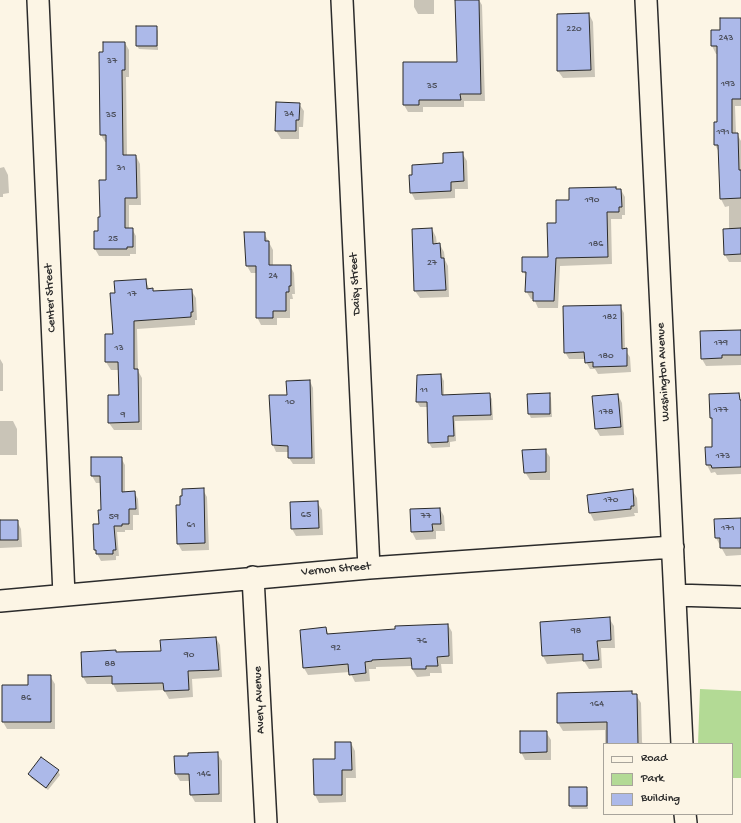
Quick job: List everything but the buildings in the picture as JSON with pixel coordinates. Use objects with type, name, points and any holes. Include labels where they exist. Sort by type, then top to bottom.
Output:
[{"type":"street","name":"Center Street","points":[[38,0],[64,595]]},
{"type":"street","name":"Daisy Street","points":[[342,0],[369,568]]},
{"type":"street","name":"Washington Avenue","points":[[646,0],[682,743]]},
{"type":"street","name":"Vernon Street","points":[[0,601],[253,577],[673,547]]},
{"type":"street","name":"Avery Avenue","points":[[253,577],[266,823]]},
{"type":"street","points":[[675,595],[741,597]]},
{"type":"green space","points":[[700,689],[741,691],[741,778],[733,778],[733,743],[698,743]]}]
